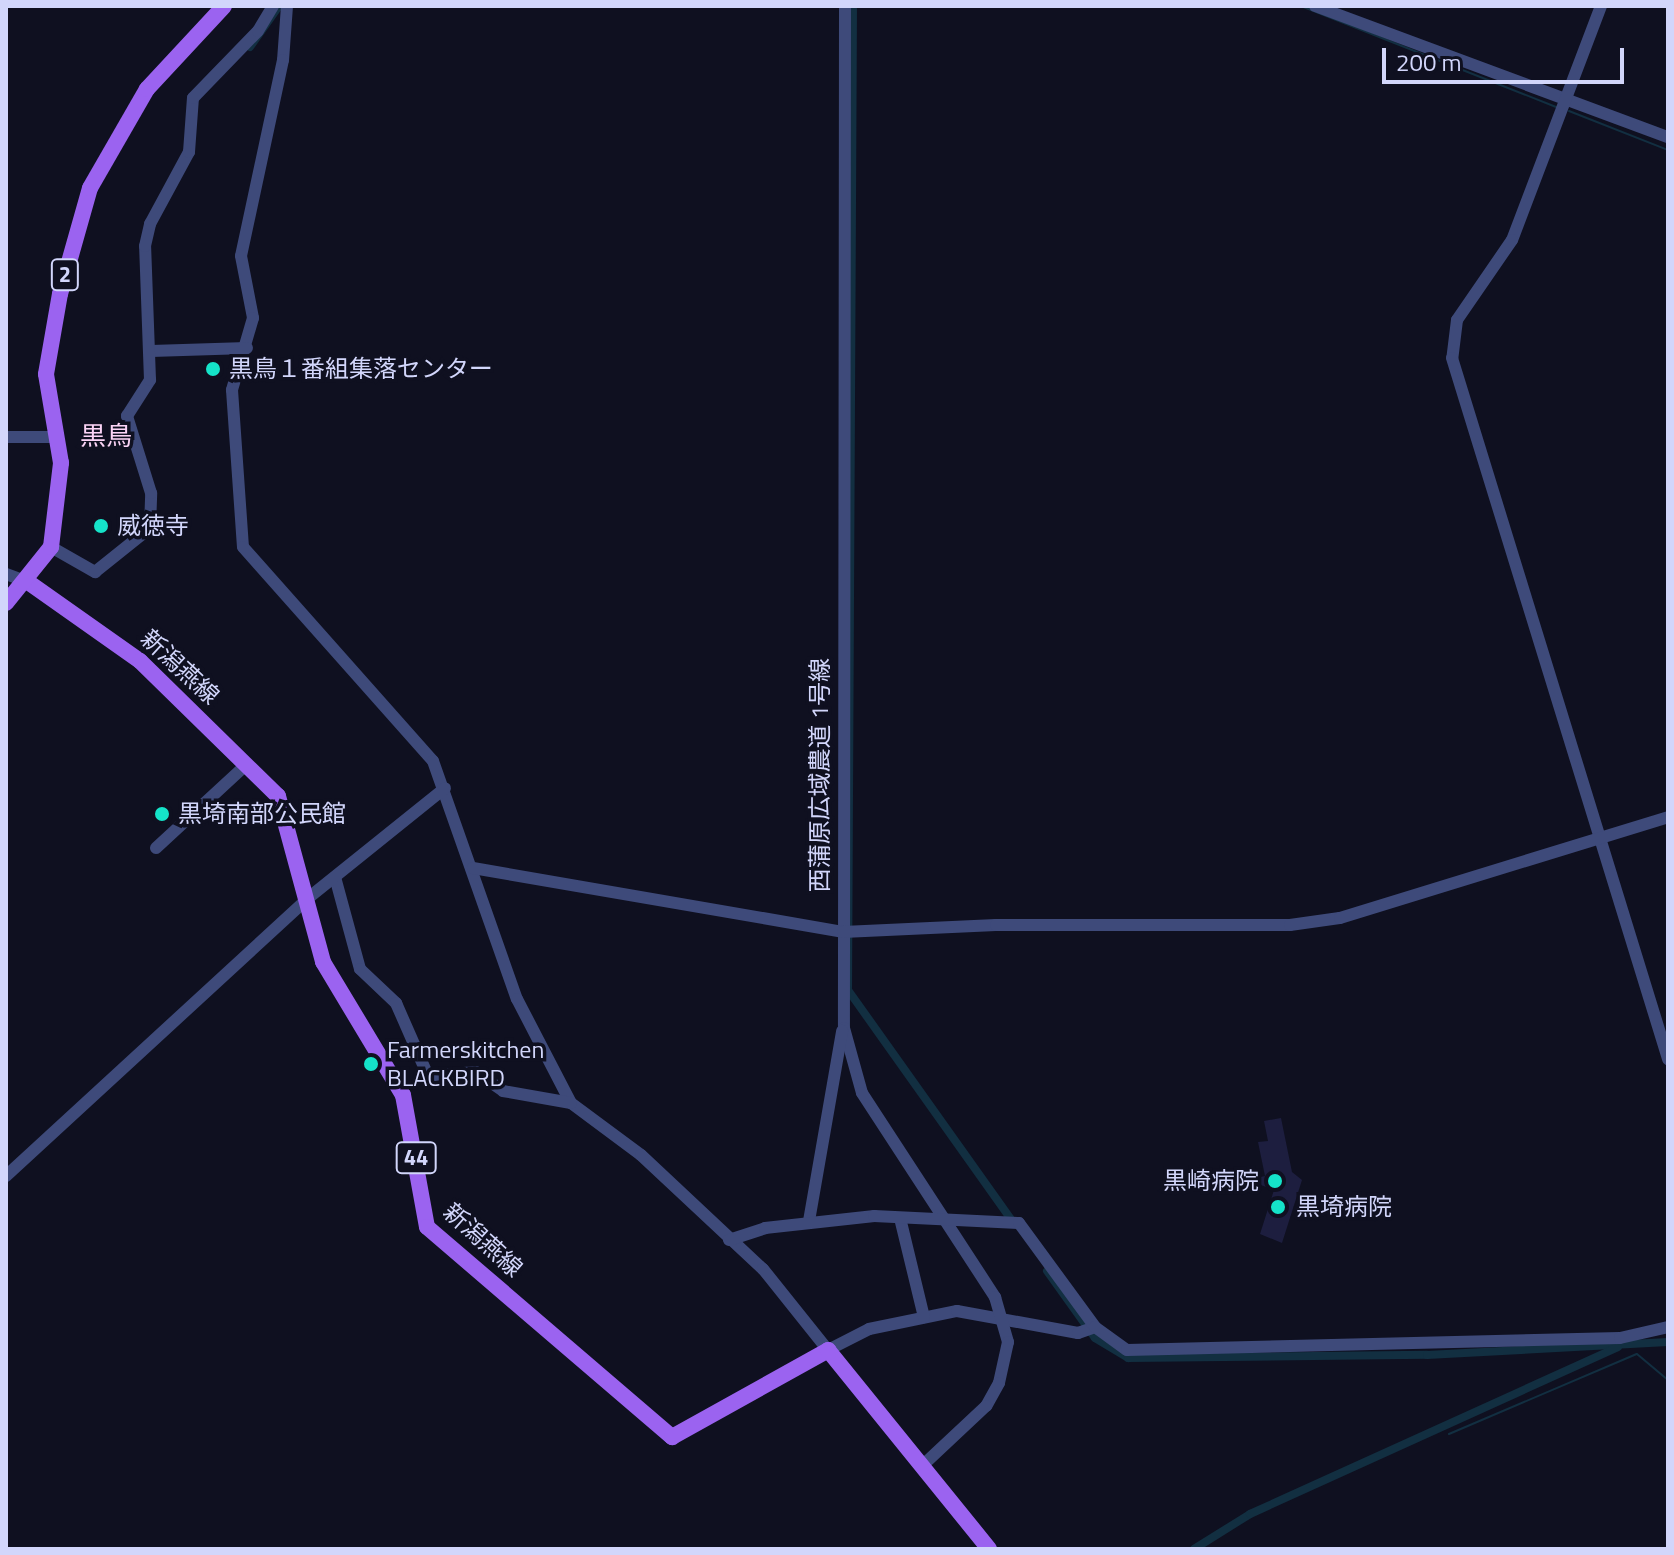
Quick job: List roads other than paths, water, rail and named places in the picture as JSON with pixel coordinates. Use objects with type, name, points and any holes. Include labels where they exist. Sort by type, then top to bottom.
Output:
[{"type":"main road","name":"2","points":[[6,603],[28,582],[51,547],[60,485],[57,437],[46,374],[50,334],[90,188],[147,89],[224,6]]},
{"type":"main road","name":"新潟燕線","points":[[28,582],[118,642],[278,796],[323,962],[403,1095],[427,1227],[663,1431],[682,1436],[828,1350]]},
{"type":"main road","points":[[828,1350],[989,1549]]},
{"type":"street","points":[[51,547],[95,572],[150,528],[149,483],[127,416],[150,380],[145,246],[189,152],[193,98],[258,31],[273,6]]},
{"type":"street","points":[[287,6],[282,65],[241,256],[253,318],[247,348],[232,390],[243,547],[433,761],[517,999],[571,1103],[641,1155],[796,1303],[828,1350],[869,1329],[957,1311],[1004,1317],[1078,1333],[1095,1327]]},
{"type":"street","name":"西蒲原広域農道 1号線","points":[[845,6],[844,1028],[862,1093],[1004,1317]]},
{"type":"street","points":[[1315,6],[1668,137]]},
{"type":"street","points":[[1601,6],[1512,240],[1463,305],[1452,358],[1668,1059]]},
{"type":"street","points":[[151,351],[247,348]]},
{"type":"street","points":[[6,437],[57,437]]},
{"type":"street","points":[[6,574],[28,582]]},
{"type":"street","points":[[156,848],[247,764]]},
{"type":"street","points":[[6,1176],[307,899],[445,788]]},
{"type":"street","points":[[473,868],[843,932],[996,925],[1290,925],[1340,918],[1668,817]]},
{"type":"street","points":[[335,877],[360,969],[396,1003],[428,1076],[476,1072],[503,1091],[571,1103]]},
{"type":"street","points":[[809,1221],[844,1028]]},
{"type":"street","points":[[729,1240],[809,1221],[900,1218],[1019,1223],[1095,1327],[1127,1350],[1620,1338],[1668,1327]]},
{"type":"street","points":[[900,1218],[924,1317]]},
{"type":"street","points":[[922,1466],[986,1406],[999,1383],[1008,1342],[1004,1317]]},
{"type":"waterway","points":[[250,47],[279,6]]},
{"type":"waterway","points":[[853,6],[848,990],[1014,1224]]},
{"type":"waterway","points":[[1301,6],[1559,108]]},
{"type":"waterway","points":[[1569,111],[1668,150]]},
{"type":"waterway","points":[[1047,1271],[1095,1338],[1128,1358],[1427,1355],[1668,1342]]},
{"type":"waterway","points":[[1194,1549],[1250,1514],[1618,1347]]},
{"type":"waterway","points":[[1449,1434],[1637,1354],[1668,1380]]},
{"type":"place","name":"黒鳥１番組集落センター","points":[[213,369]]},
{"type":"place","name":"威徳寺","points":[[101,526]]},
{"type":"place","name":"黒埼南部公民館","points":[[162,814]]},
{"type":"place","name":"Farmerskitchen BLACKBIRD","points":[[371,1064]]},
{"type":"place","name":"黒崎病院","points":[[1275,1181]]},
{"type":"place","name":"黒埼病院","points":[[1278,1207]]},
{"type":"district","name":"黒鳥","points":[[106,436]]}]
